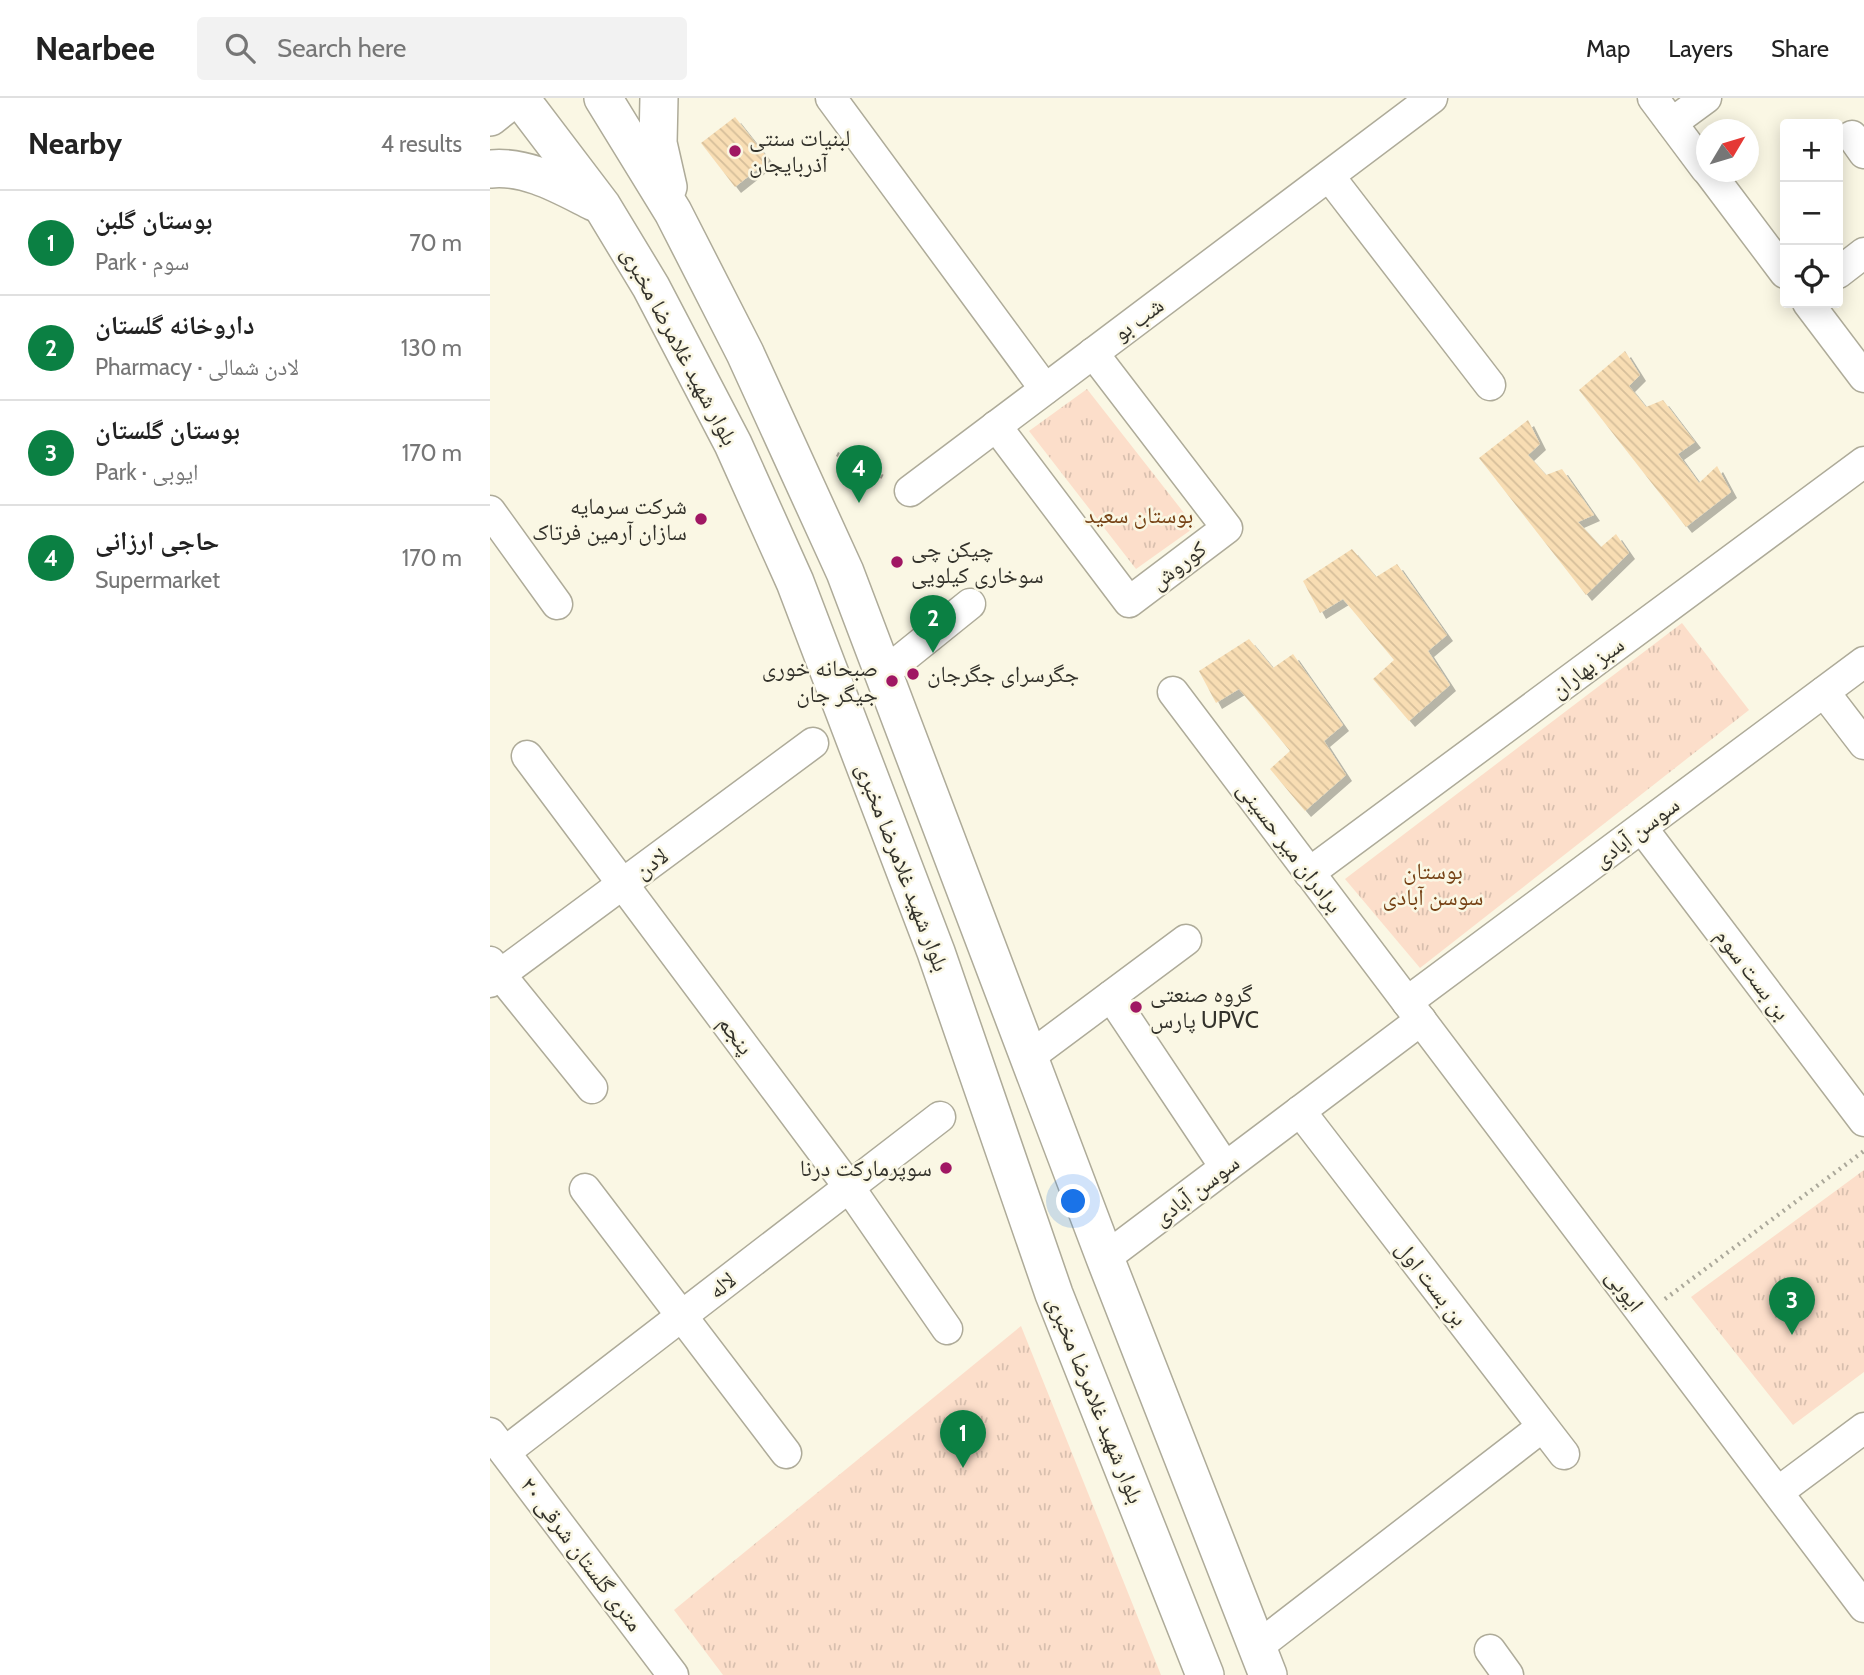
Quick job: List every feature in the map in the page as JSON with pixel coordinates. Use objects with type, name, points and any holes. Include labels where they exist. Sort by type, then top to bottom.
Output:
[{"type":"main road","points":[[490,117],[514,98]]},
{"type":"main road","name":"بلوار شهید غلامرضا مخبری","points":[[520,98],[602,206],[651,287],[733,444],[795,582],[936,952],[1054,1294],[1205,1675]]},
{"type":"main road","points":[[603,98],[673,212],[746,353],[845,572],[1105,1258],[1262,1661]]},
{"type":"main road","points":[[659,98],[658,143],[673,212]]},
{"type":"main road","points":[[490,169],[524,172],[546,178],[602,206]]},
{"type":"street","points":[[831,98],[1045,389]]},
{"type":"street","name":"شب بو","points":[[910,491],[1432,98]]},
{"type":"street","points":[[1653,98],[1696,154]]},
{"type":"street","points":[[1672,123],[1706,98]]},
{"type":"street","points":[[1328,176],[1490,385]]},
{"type":"street","points":[[1717,182],[1780,266]]},
{"type":"street","points":[[1843,269],[1864,253]]},
{"type":"street","points":[[1812,308],[1864,377]]},
{"type":"street","name":"کوروش","points":[[996,426],[1129,602],[1227,528],[1093,353]]},
{"type":"street","name":"سبز بهاران","points":[[1310,873],[1864,462]]},
{"type":"street","points":[[490,511],[557,604]]},
{"type":"street","points":[[883,674],[970,604]]},
{"type":"street","name":"سوسن آبادی","points":[[1105,1258],[1300,1111],[1414,1011],[1642,828],[1864,662]]},
{"type":"street","name":"برادران میر حسینی","points":[[1173,692],[1414,1011]]},
{"type":"street","points":[[1824,692],[1864,744]]},
{"type":"street","name":"لادن","points":[[493,973],[623,884],[813,743]]},
{"type":"street","name":"پنجم","points":[[527,756],[849,1187],[947,1329]]},
{"type":"street","name":"بن بست سوم","points":[[1642,828],[1864,1121]]},
{"type":"street","points":[[1029,1057],[1186,940]]},
{"type":"street","points":[[493,973],[592,1087]]},
{"type":"street","points":[[1111,996],[1225,1167]]},
{"type":"street","name":"ایوبی","points":[[1414,1011],[1864,1607]]},
{"type":"street","name":"بن بست اول","points":[[1300,1111],[1564,1454]]},
{"type":"street","name":"لاله","points":[[497,1443],[682,1316],[940,1117]]},
{"type":"street","points":[[585,1189],[786,1453]]},
{"type":"street","points":[[1262,1661],[1542,1427]]},
{"type":"street","points":[[1778,1492],[1864,1428]]},
{"type":"street","name":"۲۰ متری گلستان شرقی","points":[[497,1443],[673,1675]]},
{"type":"street","points":[[1490,1650],[1508,1675]]},
{"type":"path","points":[[837,454],[910,491]]},
{"type":"path","points":[[1643,1315],[1864,1151]]},
{"type":"green space","name":"بوستان سعید","points":[[1087,389],[1195,527],[1136,569],[1029,431]]},
{"type":"green space","name":"بوستان سوسن آبادی","points":[[1682,623],[1749,710],[1420,968],[1345,879]]},
{"type":"green space","points":[[1864,1170],[1864,1372],[1793,1425],[1691,1297]]},
{"type":"green space","points":[[1021,1326],[1161,1675],[723,1675],[674,1610]]},
{"type":"building","name":"لبنیات سنتی آذربایجان","points":[[735,117],[769,160],[735,187],[701,143]]},
{"type":"building","points":[[1625,351],[1640,375],[1629,386],[1646,407],[1663,400],[1695,442],[1678,454],[1699,483],[1717,466],[1731,492],[1686,527],[1579,390]]},
{"type":"building","points":[[1528,420],[1540,444],[1528,455],[1546,475],[1562,469],[1594,515],[1578,522],[1601,547],[1616,534],[1629,553],[1586,595],[1479,458]]},
{"type":"building","points":[[1352,549],[1376,577],[1397,564],[1447,635],[1428,651],[1450,685],[1409,721],[1373,679],[1394,660],[1343,599],[1320,613],[1303,581]]},
{"type":"building","points":[[1249,639],[1273,668],[1293,654],[1343,725],[1324,741],[1346,775],[1305,811],[1270,769],[1290,751],[1239,689],[1216,703],[1199,671]]},
{"type":"place","name":"لبنیات سنتی آذربایجان","points":[[735,151]]},
{"type":"place","name":"حاجی ارزانی","points":[[859,503]]},
{"type":"place","name":"شرکت سرمایه سازان آرمین فرتاک","points":[[701,519]]},
{"type":"place","name":"چیکن چی سوخاری کیلویی","points":[[897,562]]},
{"type":"place","name":"داروخانه گلستان","points":[[933,653]]},
{"type":"place","name":"جگرسرای جگرجان","points":[[913,674]]},
{"type":"place","name":"صبحانه خوری جیگر جان","points":[[892,681]]},
{"type":"place","name":"گروه صنعتی پارس UPVC","points":[[1136,1007]]},
{"type":"place","name":"سوپرمارکت درنا","points":[[946,1168]]},
{"type":"place","name":"بوستان گلستان","points":[[1792,1335]]},
{"type":"place","name":"بوستان گلبن","points":[[963,1468]]}]
